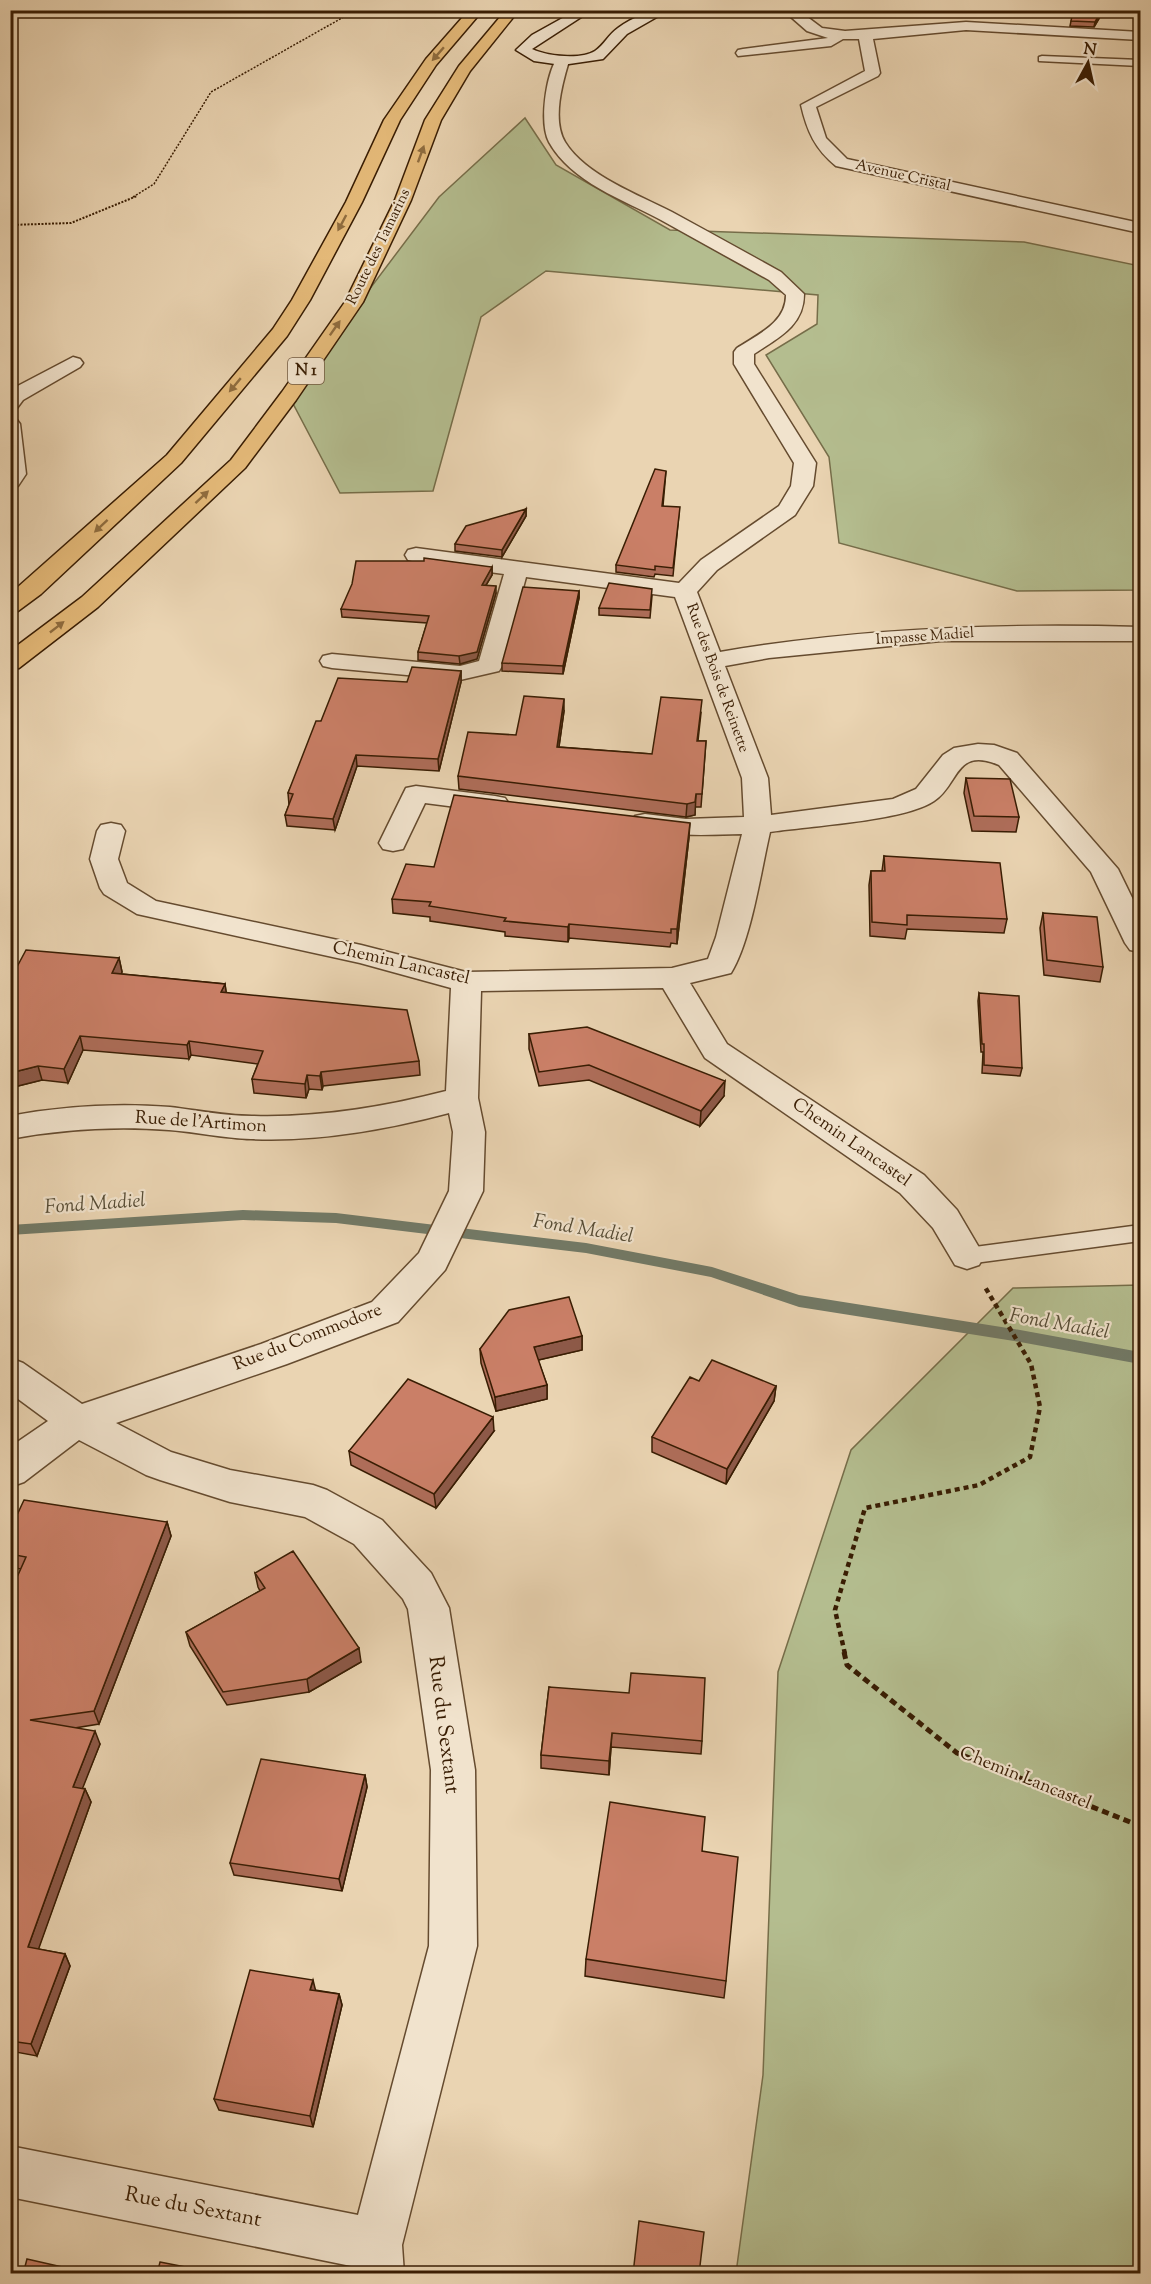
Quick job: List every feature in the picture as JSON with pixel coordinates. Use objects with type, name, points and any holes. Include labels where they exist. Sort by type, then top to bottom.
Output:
[{"type":"highway","name":"N 1","points":[[10,606],[33,589],[174,459],[280,332],[301,300],[354,202],[392,120],[431,62],[477,10]]},
{"type":"highway","name":"Route des Tamarins","points":[[10,663],[90,602],[238,464],[289,396],[354,302],[404,200],[434,120],[464,69],[513,10]]},
{"type":"street","points":[[586,10],[573,21],[531,41],[522,50],[539,58],[562,61],[598,56],[622,31],[663,10]]},
{"type":"street","points":[[789,10],[812,29],[838,35],[938,26],[970,26],[1080,35],[1140,36]]},
{"type":"street","name":"Avenue Cristal","points":[[865,34],[873,73],[808,105],[816,133],[824,150],[842,163],[1140,228]]},
{"type":"street","points":[[743,53],[831,42],[838,35]]},
{"type":"street","name":"Rue des Bois de Reinette","points":[[562,61],[557,75],[552,111],[556,140],[568,157],[602,181],[775,276],[795,294],[795,308],[785,324],[744,352],[744,364],[805,463],[802,486],[787,510],[709,566],[685,591],[755,778],[758,825],[731,936],[720,966],[672,978]]},
{"type":"street","points":[[10,404],[15,396],[73,363]]},
{"type":"street","points":[[10,424],[15,474],[10,481]]},
{"type":"street","points":[[416,555],[685,591]]},
{"type":"street","points":[[332,661],[460,673],[490,666],[518,567]]},
{"type":"street","name":"Impasse Madiel","points":[[711,662],[769,651],[941,634],[1140,634]]},
{"type":"street","points":[[615,818],[686,827],[758,825],[899,806],[926,795],[952,760],[963,754],[994,753],[1008,759],[1104,869],[1140,943]]},
{"type":"street","points":[[393,843],[416,794],[522,807]]},
{"type":"street","name":"Chemin Lancastel","points":[[111,831],[104,859],[114,888],[147,908],[361,954],[466,982],[672,978],[716,1050],[912,1184],[945,1219],[967,1256]]},
{"type":"street","name":"Rue du Commodore","points":[[10,1471],[77,1421],[274,1354],[385,1312],[434,1261],[466,1191],[469,1132],[462,1098],[466,982]]},
{"type":"street","name":"Rue de l'Artimon","points":[[10,1128],[88,1119],[155,1118],[263,1128],[365,1120],[415,1111],[462,1098]]},
{"type":"street","name":"Rue du Sextant","points":[[10,1373],[77,1421],[160,1464],[230,1486],[313,1502],[368,1532],[417,1586],[428,1608],[453,1770],[453,1946],[377,2260],[10,2171]]},
{"type":"lane","points":[[1042,59],[1140,63]]},
{"type":"lane","points":[[967,1256],[1140,1233]]},
{"type":"path","points":[[10,225],[71,223],[141,194],[154,184],[211,92],[356,10]]},
{"type":"path","name":"Chemin Lancastel","points":[[967,1256],[1031,1364],[1040,1407],[1030,1457],[979,1485],[865,1508],[836,1610],[847,1665],[957,1753],[1140,1826]]},
{"type":"green space","points":[[525,118],[556,165],[670,230],[1024,242],[1140,266],[1140,590],[1017,591],[839,543],[829,457],[766,355],[817,324],[818,295],[546,271],[481,317],[433,491],[340,493],[289,396],[439,197]]},
{"type":"green space","points":[[1140,1285],[1140,2273],[736,2273],[763,2075],[778,1672],[851,1450],[1013,1288]]},
{"type":"building","points":[[1073,10],[1102,10],[1095,22],[1071,21]]},
{"type":"building","points":[[655,469],[666,471],[662,506],[680,507],[673,568],[655,566],[655,570],[616,565]]},
{"type":"building","points":[[526,509],[502,550],[455,544],[466,526]]},
{"type":"building","points":[[424,558],[492,567],[482,585],[496,586],[477,652],[459,656],[418,652],[429,616],[341,609],[352,584],[356,561],[424,561]]},
{"type":"building","points":[[609,583],[652,589],[650,610],[599,608]]},
{"type":"building","points":[[523,587],[579,591],[563,666],[502,663]]},
{"type":"building","points":[[412,667],[461,671],[438,759],[356,755],[333,819],[285,815],[293,794],[288,793],[316,721],[321,721],[338,678],[407,682]]},
{"type":"building","points":[[524,696],[564,699],[557,747],[652,754],[661,697],[702,700],[697,741],[706,741],[702,794],[696,794],[695,802],[687,804],[458,776],[468,732],[516,735]]},
{"type":"building","points":[[966,778],[1010,779],[1019,817],[974,816]]},
{"type":"building","points":[[454,795],[690,823],[677,929],[671,929],[671,933],[504,921],[506,918],[429,906],[431,902],[392,899],[406,864],[434,867]]},
{"type":"building","points":[[884,856],[1000,863],[1007,919],[907,915],[907,925],[872,922],[871,871],[885,871]]},
{"type":"building","points":[[1043,913],[1097,917],[1103,967],[1047,960]]},
{"type":"building","points":[[26,950],[119,958],[112,973],[225,984],[221,992],[407,1010],[419,1061],[321,1072],[320,1076],[307,1075],[305,1084],[252,1079],[263,1051],[189,1041],[187,1045],[80,1036],[64,1069],[38,1066],[10,1073],[10,980]]},
{"type":"building","points":[[979,993],[1019,996],[1022,1068],[984,1065]]},
{"type":"building","points":[[587,1027],[725,1081],[701,1111],[589,1065],[539,1072],[529,1034]]},
{"type":"building","points":[[569,1297],[582,1336],[534,1347],[547,1385],[495,1397],[480,1349],[509,1310]]},
{"type":"building","points":[[712,1360],[776,1386],[727,1469],[652,1437],[690,1377],[699,1381]]},
{"type":"building","points":[[408,1379],[493,1417],[434,1494],[349,1451]]},
{"type":"building","points":[[24,1500],[167,1522],[94,1711],[30,1720],[95,1731],[73,1787],[85,1789],[28,1947],[65,1954],[31,2044],[10,2041],[10,1593],[26,1557],[10,1554],[10,1530]]},
{"type":"building","points":[[293,1551],[359,1648],[307,1679],[223,1692],[186,1632],[265,1588],[255,1573]]},
{"type":"building","points":[[631,1673],[705,1678],[702,1741],[612,1733],[609,1761],[541,1755],[549,1687],[629,1693]]},
{"type":"building","points":[[261,1759],[365,1775],[339,1879],[230,1863]]},
{"type":"building","points":[[610,1802],[705,1817],[702,1851],[738,1857],[726,1981],[586,1959]]},
{"type":"building","points":[[250,1970],[313,1980],[310,1990],[339,1994],[310,2116],[214,2099]]},
{"type":"building","points":[[639,2221],[704,2232],[699,2274],[633,2274]]},
{"type":"building","points":[[27,2259],[93,2274],[23,2274]]},
{"type":"building","points":[[160,2262],[221,2274],[157,2274]]},
{"type":"waterway","name":"Fond Madiel","points":[[10,1230],[243,1215],[336,1218],[586,1248],[712,1272],[799,1301],[1014,1335],[1140,1358]]}]
